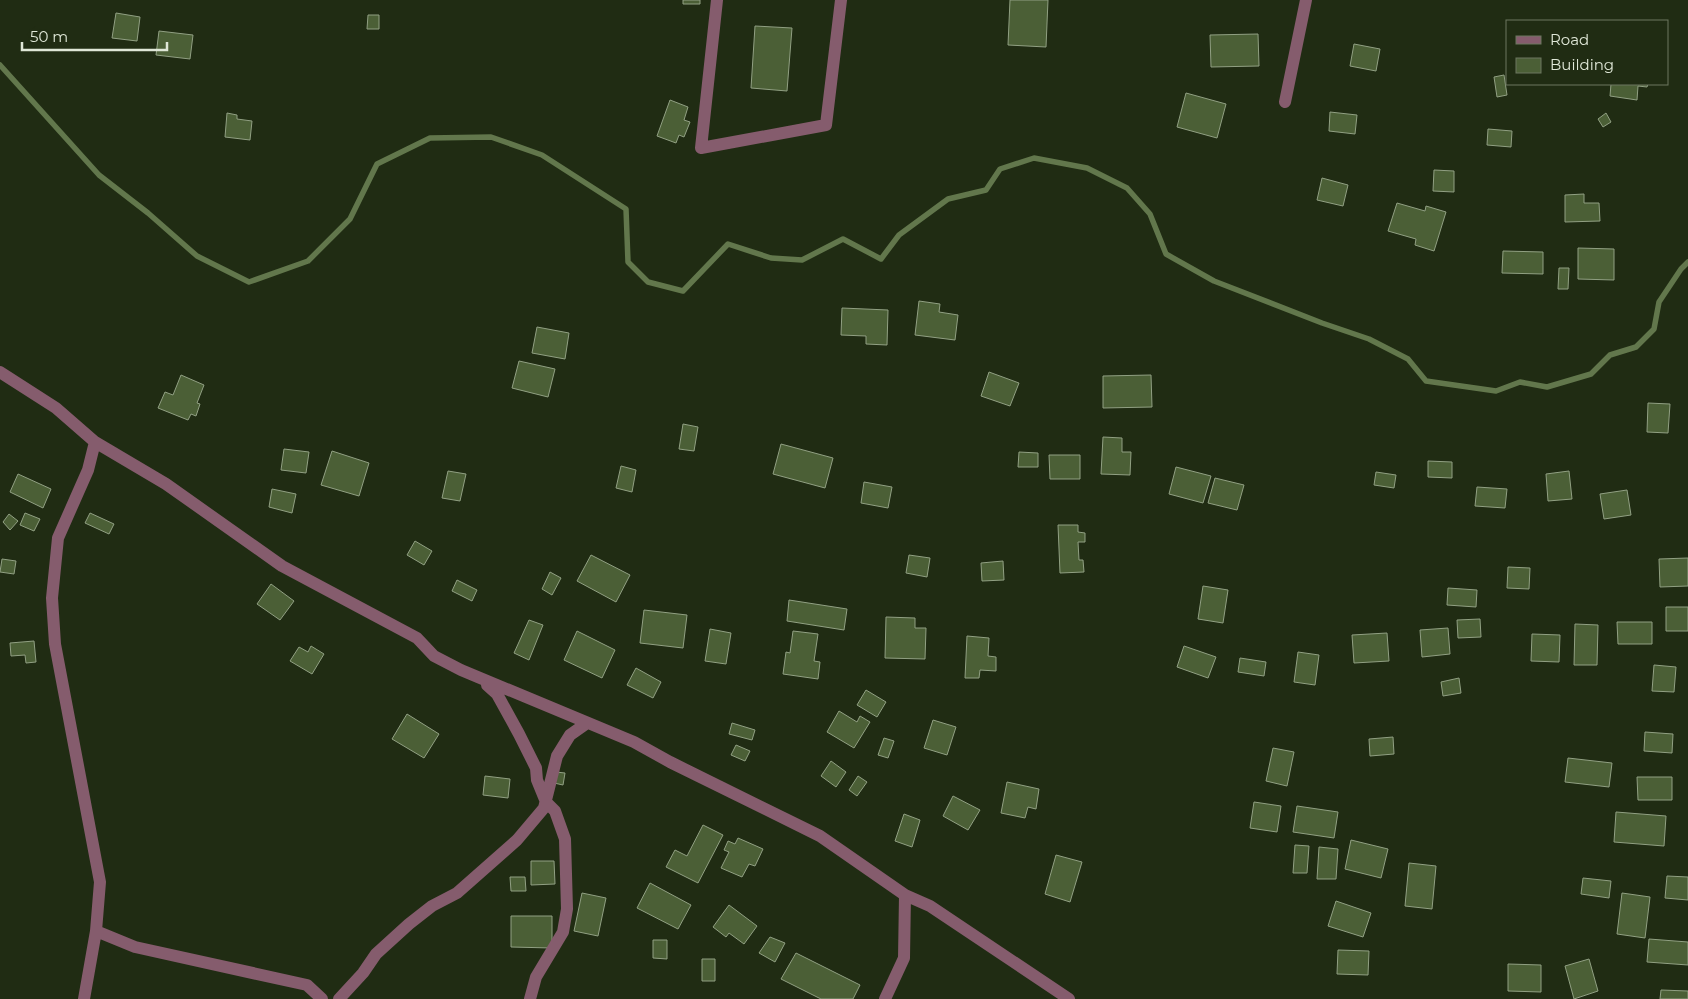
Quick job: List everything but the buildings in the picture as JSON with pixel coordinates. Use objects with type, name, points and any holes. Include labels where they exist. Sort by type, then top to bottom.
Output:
[{"type":"street","points":[[717,0],[700,148],[826,125],[841,0]]},
{"type":"street","points":[[1285,102],[1306,0]]},
{"type":"street","points":[[0,372],[56,408],[95,442],[166,484],[282,566],[417,638],[434,656],[479,678],[634,742],[670,762],[820,836],[904,896],[930,906],[1069,999]]},
{"type":"street","points":[[84,999],[96,931],[100,882],[55,644],[52,598],[58,538],[88,470],[95,442]]},
{"type":"street","points":[[479,678],[498,694],[536,768],[537,780],[546,802],[555,811],[565,839],[567,909],[563,932],[536,977],[530,999]]},
{"type":"street","points":[[339,999],[363,973],[376,954],[409,924],[432,906],[457,893],[518,840],[544,808],[557,756],[570,735],[587,723]]},
{"type":"street","points":[[885,999],[904,958],[904,896]]},
{"type":"street","points":[[96,931],[135,947],[307,985],[322,999]]},
{"type":"waterway","points":[[0,65],[99,175],[148,213],[197,256],[249,282],[308,261],[350,219],[377,164],[430,138],[491,137],[542,155],[626,209],[628,262],[648,282],[683,291],[728,244],[771,258],[802,260],[843,239],[881,259],[899,235],[948,199],[986,190],[1000,169],[1034,158],[1087,168],[1127,188],[1150,214],[1166,254],[1214,281],[1369,339],[1408,359],[1426,381],[1496,391],[1520,382],[1547,387],[1591,374],[1610,355],[1636,347],[1654,329],[1659,302],[1681,269],[1688,262]]}]
